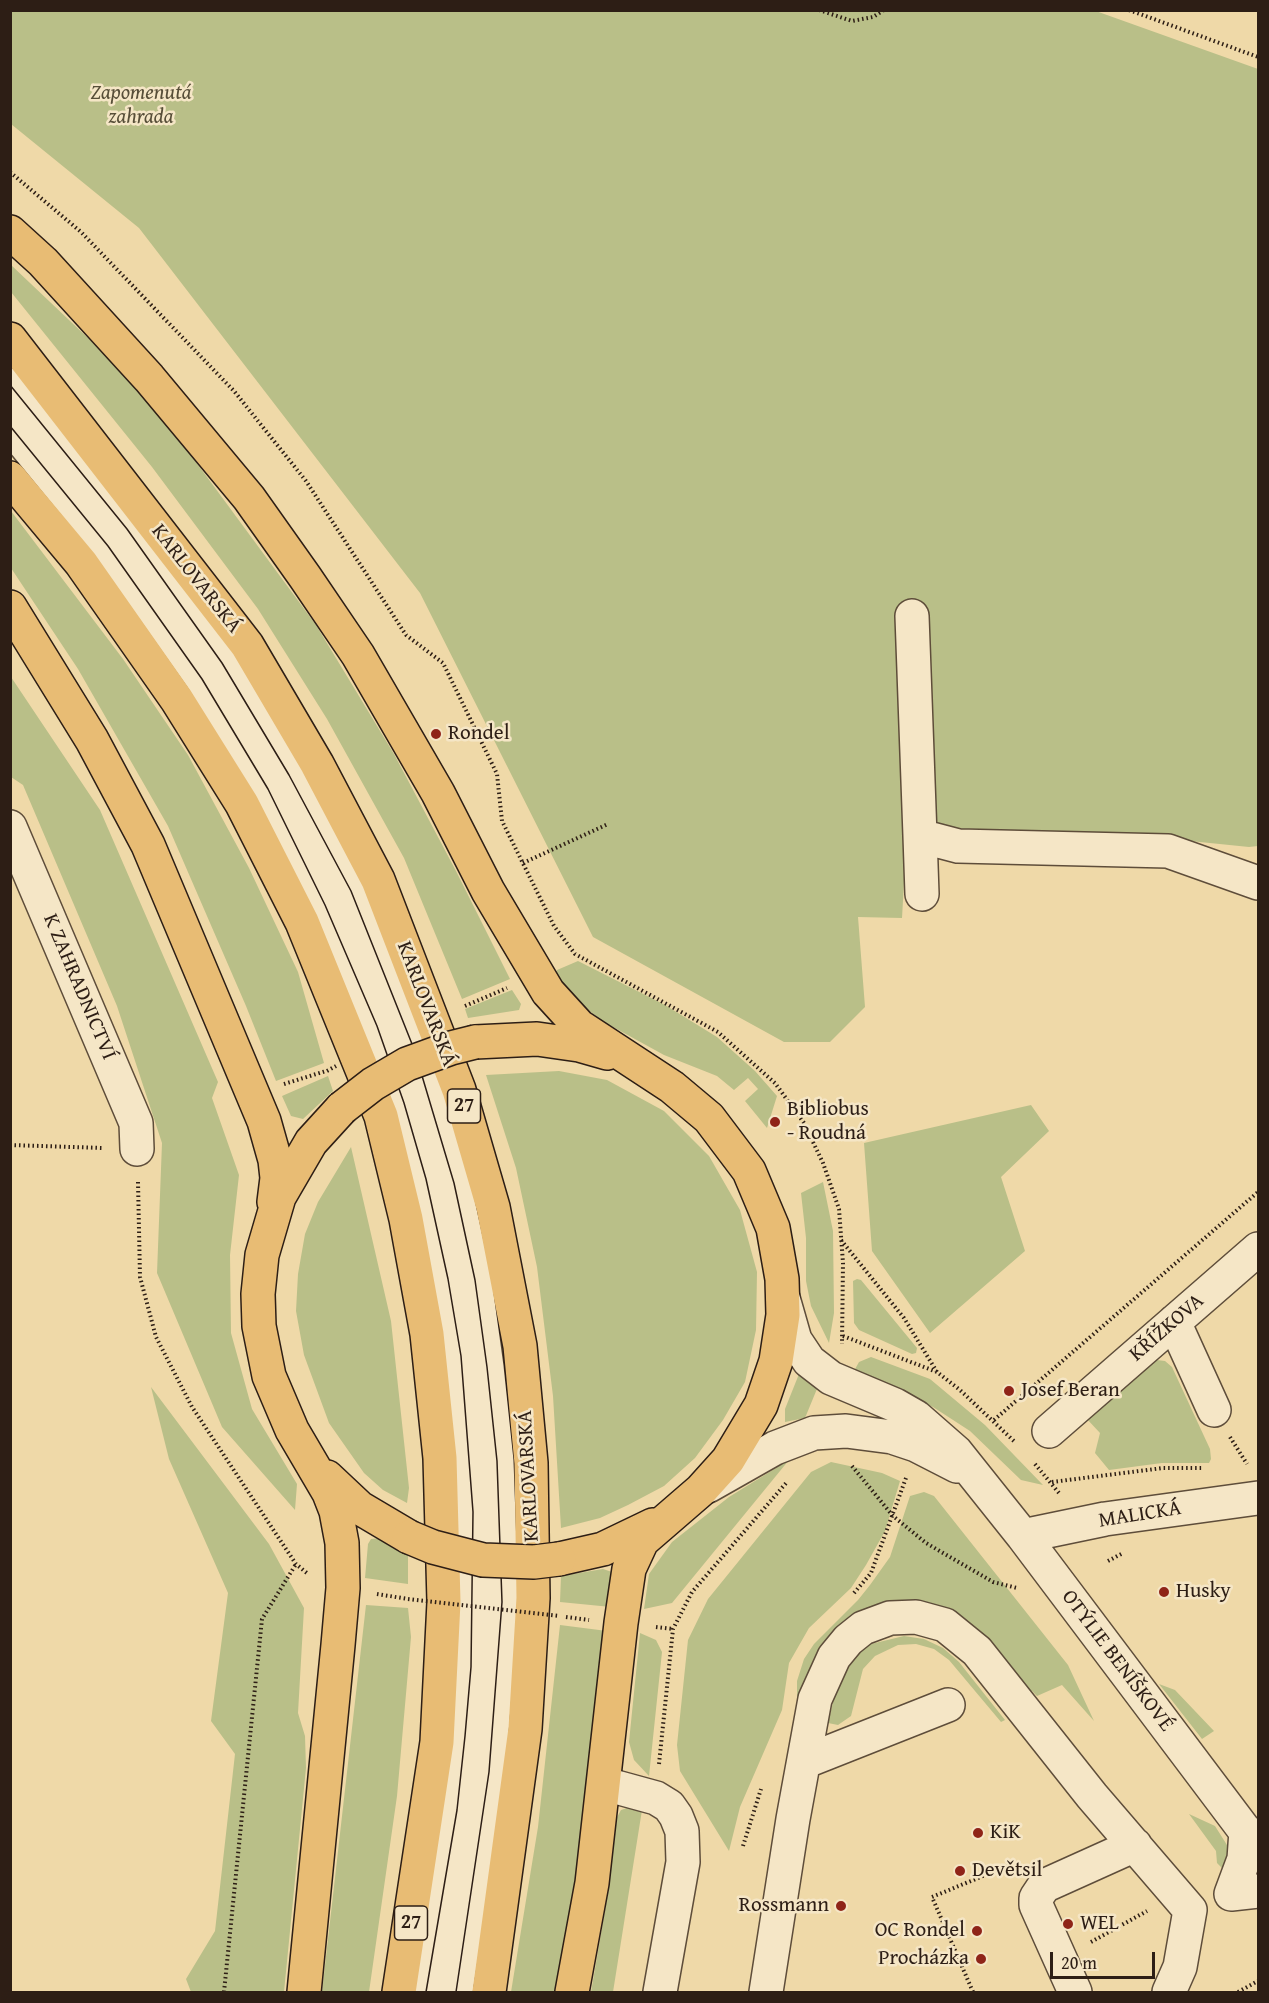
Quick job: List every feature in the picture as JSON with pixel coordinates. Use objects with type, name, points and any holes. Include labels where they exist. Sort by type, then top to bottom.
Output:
[{"type":"main road","points":[[10,232],[43,262],[149,378],[249,498],[306,577],[358,655],[438,793],[488,891],[548,992],[579,1026],[679,1092],[709,1118],[749,1171],[773,1228],[780,1263],[783,1296],[776,1361],[762,1404],[738,1446],[701,1490],[642,1541],[629,1569],[592,1883],[572,1992]]},
{"type":"main road","name":"KARLOVARSKÁ","points":[[10,339],[247,645],[317,764],[378,880],[459,1090],[484,1175],[493,1207],[520,1346],[531,1463],[533,1598],[525,1729],[500,1928],[489,1992]]},
{"type":"main road","name":"27","points":[[10,478],[81,563],[177,700],[242,804],[303,922],[381,1116],[406,1219],[427,1334],[440,1458],[444,1591],[437,1742],[399,1992]]},
{"type":"main road","points":[[10,607],[92,740],[148,845],[253,1094],[270,1143],[277,1178],[272,1216],[259,1272],[259,1326],[269,1376],[285,1416],[329,1493],[336,1511],[342,1543],[342,1588],[304,1992]]},
{"type":"main road","points":[[272,1216],[299,1159],[311,1142],[342,1108],[373,1084],[407,1064],[475,1042],[537,1039],[564,1042],[610,1054],[644,1069]]},
{"type":"main road","points":[[300,1442],[345,1496],[376,1519],[409,1538],[483,1560],[534,1562],[559,1559],[625,1540],[666,1519]]},
{"type":"street","name":"KARLOVARSKÁ","points":[[10,385],[134,538],[222,663],[289,775],[351,891],[414,1049],[454,1184],[475,1280],[489,1378],[497,1461],[502,1602],[489,1772],[456,1992]]},
{"type":"street","points":[[10,426],[108,546],[202,679],[268,789],[325,905],[377,1026],[404,1103],[426,1179],[448,1279],[461,1356],[473,1523],[471,1667],[465,1736],[457,1810],[426,1992]]},
{"type":"street","points":[[912,616],[922,894]]},
{"type":"street","name":"K ZAHRADNICTVÍ","points":[[10,827],[136,1123],[137,1149]]},
{"type":"street","points":[[920,836],[958,846],[1168,851],[1258,884]]},
{"type":"street","name":"KŘÍŽKOVA","points":[[1049,1431],[1258,1249]]},
{"type":"street","name":"OTÝLIE BENÍŠKOVÉ","points":[[783,1296],[795,1340],[809,1361],[831,1378],[895,1404],[928,1425],[975,1475],[1252,1840]]},
{"type":"street","points":[[1174,1322],[1214,1410]]},
{"type":"street","points":[[701,1490],[775,1448],[814,1433],[846,1431],[892,1437],[916,1445],[975,1475]]},
{"type":"street","name":"MALICKÁ","points":[[1023,1536],[1105,1519],[1258,1498]]},
{"type":"street","points":[[766,1992],[815,1699],[834,1657],[848,1640],[864,1628],[890,1618],[916,1617],[945,1625],[977,1651],[1092,1796],[1190,1910]]},
{"type":"street","points":[[804,1762],[948,1705]]},
{"type":"street","points":[[605,1784],[656,1798],[669,1806],[682,1831],[684,1849],[660,1992]]},
{"type":"street","points":[[1190,1910],[1224,1894],[1245,1892],[1244,1859],[1252,1840]]},
{"type":"street","points":[[1075,1992],[1036,1905],[1036,1898],[1044,1886],[1135,1845]]},
{"type":"street","points":[[1174,1980],[1190,1910]]},
{"type":"street","points":[[753,1992],[760,1958]]},
{"type":"path","points":[[819,10],[852,21],[873,17],[885,10]]},
{"type":"path","points":[[1129,10],[1258,57]]},
{"type":"path","points":[[10,172],[81,232],[234,391],[306,481],[406,635],[443,663],[497,774],[502,821],[554,926],[575,954],[718,1032],[775,1083],[804,1123],[824,1163],[839,1209],[843,1336],[937,1372]]},
{"type":"path","points":[[523,863],[608,824]]},
{"type":"path","points":[[10,1144],[137,1149],[140,1277],[156,1337],[192,1407],[296,1564],[325,1586],[342,1588]]},
{"type":"path","points":[[994,1420],[1258,1192]]},
{"type":"path","points":[[841,1240],[904,1318],[937,1372],[994,1420],[1021,1448],[1052,1482],[1080,1525]]},
{"type":"path","points":[[1214,1410],[1249,1468],[1238,1468]]},
{"type":"path","points":[[1021,1448],[1049,1431]]},
{"type":"path","points":[[851,1465],[893,1516],[926,1543],[993,1582],[1017,1588]]},
{"type":"path","points":[[1052,1482],[1163,1468],[1206,1468]]},
{"type":"path","points":[[656,1798],[673,1629],[692,1592],[789,1480]]},
{"type":"path","points":[[224,1992],[262,1619],[296,1564]]},
{"type":"path","points":[[408,1599],[560,1616]]},
{"type":"path","points":[[973,1992],[932,1897],[1020,1860]]},
{"type":"path","points":[[1238,1992],[1258,1982]]},
{"type":"green space","name":"Zapomenutá zahrada","points":[[1093,10],[1258,69],[1258,846],[1151,837],[907,830],[902,918],[858,917],[865,1007],[830,1042],[784,1042],[593,937],[420,593],[139,228],[11,124],[10,11]]},
{"type":"green space","points":[[10,264],[89,339],[165,420],[316,625],[394,754],[510,979],[462,999],[404,858],[327,719],[258,609],[152,467],[11,292]]},
{"type":"green space","points":[[11,511],[123,659],[188,755],[249,868],[298,972],[324,1063],[276,1081],[168,826],[78,669],[11,568]]},
{"type":"green space","points":[[11,677],[100,810],[218,1082],[212,1098],[239,1175],[230,1255],[231,1333],[252,1409],[297,1484],[295,1510],[222,1427],[157,1273],[162,1143],[117,1006],[23,785],[11,777]]},
{"type":"green space","points":[[578,961],[665,1005],[717,1037],[755,1071],[777,1096],[767,1128],[745,1101],[758,1089],[748,1078],[734,1090],[717,1076],[664,1055],[604,1022],[587,1009],[568,992],[555,975],[557,970]]},
{"type":"green space","points":[[512,990],[521,1004],[519,1010],[468,1018],[465,1009]]},
{"type":"green space","points":[[559,1071],[607,1080],[664,1111],[709,1156],[740,1210],[757,1272],[756,1330],[745,1382],[723,1420],[695,1458],[664,1486],[628,1505],[600,1518],[561,1528],[553,1396],[537,1267],[516,1168],[486,1075]]},
{"type":"green space","points":[[328,1076],[333,1091],[303,1119],[291,1116],[282,1096]]},
{"type":"green space","points":[[1031,1105],[1049,1131],[1001,1177],[1025,1251],[930,1333],[872,1251],[864,1143]]},
{"type":"green space","points":[[351,1147],[391,1321],[409,1488],[407,1503],[383,1490],[364,1473],[329,1423],[304,1355],[296,1311],[298,1274],[305,1234],[318,1202]]},
{"type":"green space","points":[[823,1182],[833,1231],[834,1313],[829,1343],[811,1306],[806,1281],[806,1238],[801,1193]]},
{"type":"green space","points":[[861,1280],[917,1348],[916,1353],[912,1354],[859,1330],[854,1323],[853,1281]]},
{"type":"green space","points":[[871,1357],[930,1379],[985,1425],[1043,1485],[1021,1480],[970,1431],[933,1407],[854,1371],[859,1362]]},
{"type":"green space","points":[[1157,1360],[1165,1361],[1172,1367],[1210,1449],[1211,1459],[1209,1463],[1162,1463],[1109,1470],[1095,1453],[1100,1433],[1086,1418]]},
{"type":"green space","points":[[799,1374],[819,1384],[805,1418],[785,1422],[785,1409]]},
{"type":"green space","points":[[151,1387],[269,1544],[304,1608],[298,1713],[305,1736],[306,1768],[284,1992],[191,1992],[186,1979],[215,1931],[235,1754],[211,1721],[228,1593],[169,1459]]},
{"type":"green space","points":[[789,1460],[672,1603],[644,1609],[649,1574],[672,1542],[729,1497]]},
{"type":"green space","points":[[831,1462],[882,1473],[900,1481],[885,1531],[866,1565],[851,1588],[809,1628],[789,1663],[782,1710],[740,1807],[729,1851],[680,1771],[677,1745],[688,1640],[708,1599],[811,1472]]},
{"type":"green space","points":[[924,1492],[934,1496],[1068,1665],[1094,1721],[1062,1685],[1037,1696],[1032,1691],[1026,1692],[981,1637],[851,1618],[828,1638],[814,1658],[806,1678],[797,1718],[797,1681],[804,1659],[814,1644],[870,1585],[890,1557],[910,1496]]},
{"type":"green space","points":[[381,1538],[408,1551],[408,1584],[365,1578],[368,1544],[371,1539]]},
{"type":"green space","points":[[603,1569],[612,1572],[611,1607],[560,1602],[561,1576]]},
{"type":"green space","points":[[366,1605],[408,1608],[411,1637],[397,1796],[369,1992],[322,1992]]},
{"type":"green space","points":[[560,1625],[607,1631],[591,1791],[559,1992],[511,1992],[538,1827]]},
{"type":"green space","points":[[640,1633],[656,1640],[662,1652],[649,1776],[634,1760],[629,1742]]},
{"type":"green space","points":[[904,1636],[924,1639],[943,1648],[959,1662],[1005,1720],[1001,1722],[949,1660],[934,1649],[916,1644],[898,1645],[875,1656],[863,1669],[851,1716],[838,1725],[828,1723],[839,1677],[852,1658],[871,1644]]},
{"type":"green space","points":[[1159,1684],[1175,1690],[1214,1731],[1202,1739]]},
{"type":"green space","points":[[630,1807],[642,1810],[613,1992],[591,1992],[609,1887],[616,1819],[621,1810]]},
{"type":"green space","points":[[1189,1814],[1215,1826],[1227,1845],[1227,1865],[1223,1869],[1217,1863],[1216,1851]]},
{"type":"tram line","points":[[10,385],[127,529],[222,663],[289,775],[351,891],[414,1049],[454,1183],[475,1280],[487,1367],[497,1461],[502,1602],[489,1772],[456,1992]]},
{"type":"tram line","points":[[10,426],[108,546],[202,679],[268,789],[325,905],[377,1026],[404,1103],[426,1179],[448,1279],[461,1356],[473,1512],[471,1667],[465,1736],[457,1810],[426,1992]]},
{"type":"place","name":"Rondel","points":[[436,734]]},
{"type":"place","name":"Bibliobus - Roudná","points":[[775,1122]]},
{"type":"place","name":"Josef Beran","points":[[1009,1391]]},
{"type":"place","name":"Husky","points":[[1164,1592]]},
{"type":"place","name":"KiK","points":[[978,1833]]},
{"type":"place","name":"Devětsil","points":[[960,1871]]},
{"type":"place","name":"Rossmann","points":[[841,1906]]},
{"type":"place","name":"WEL","points":[[1068,1924]]},
{"type":"place","name":"OC Rondel","points":[[977,1931]]},
{"type":"place","name":"Procházka","points":[[981,1959]]}]
